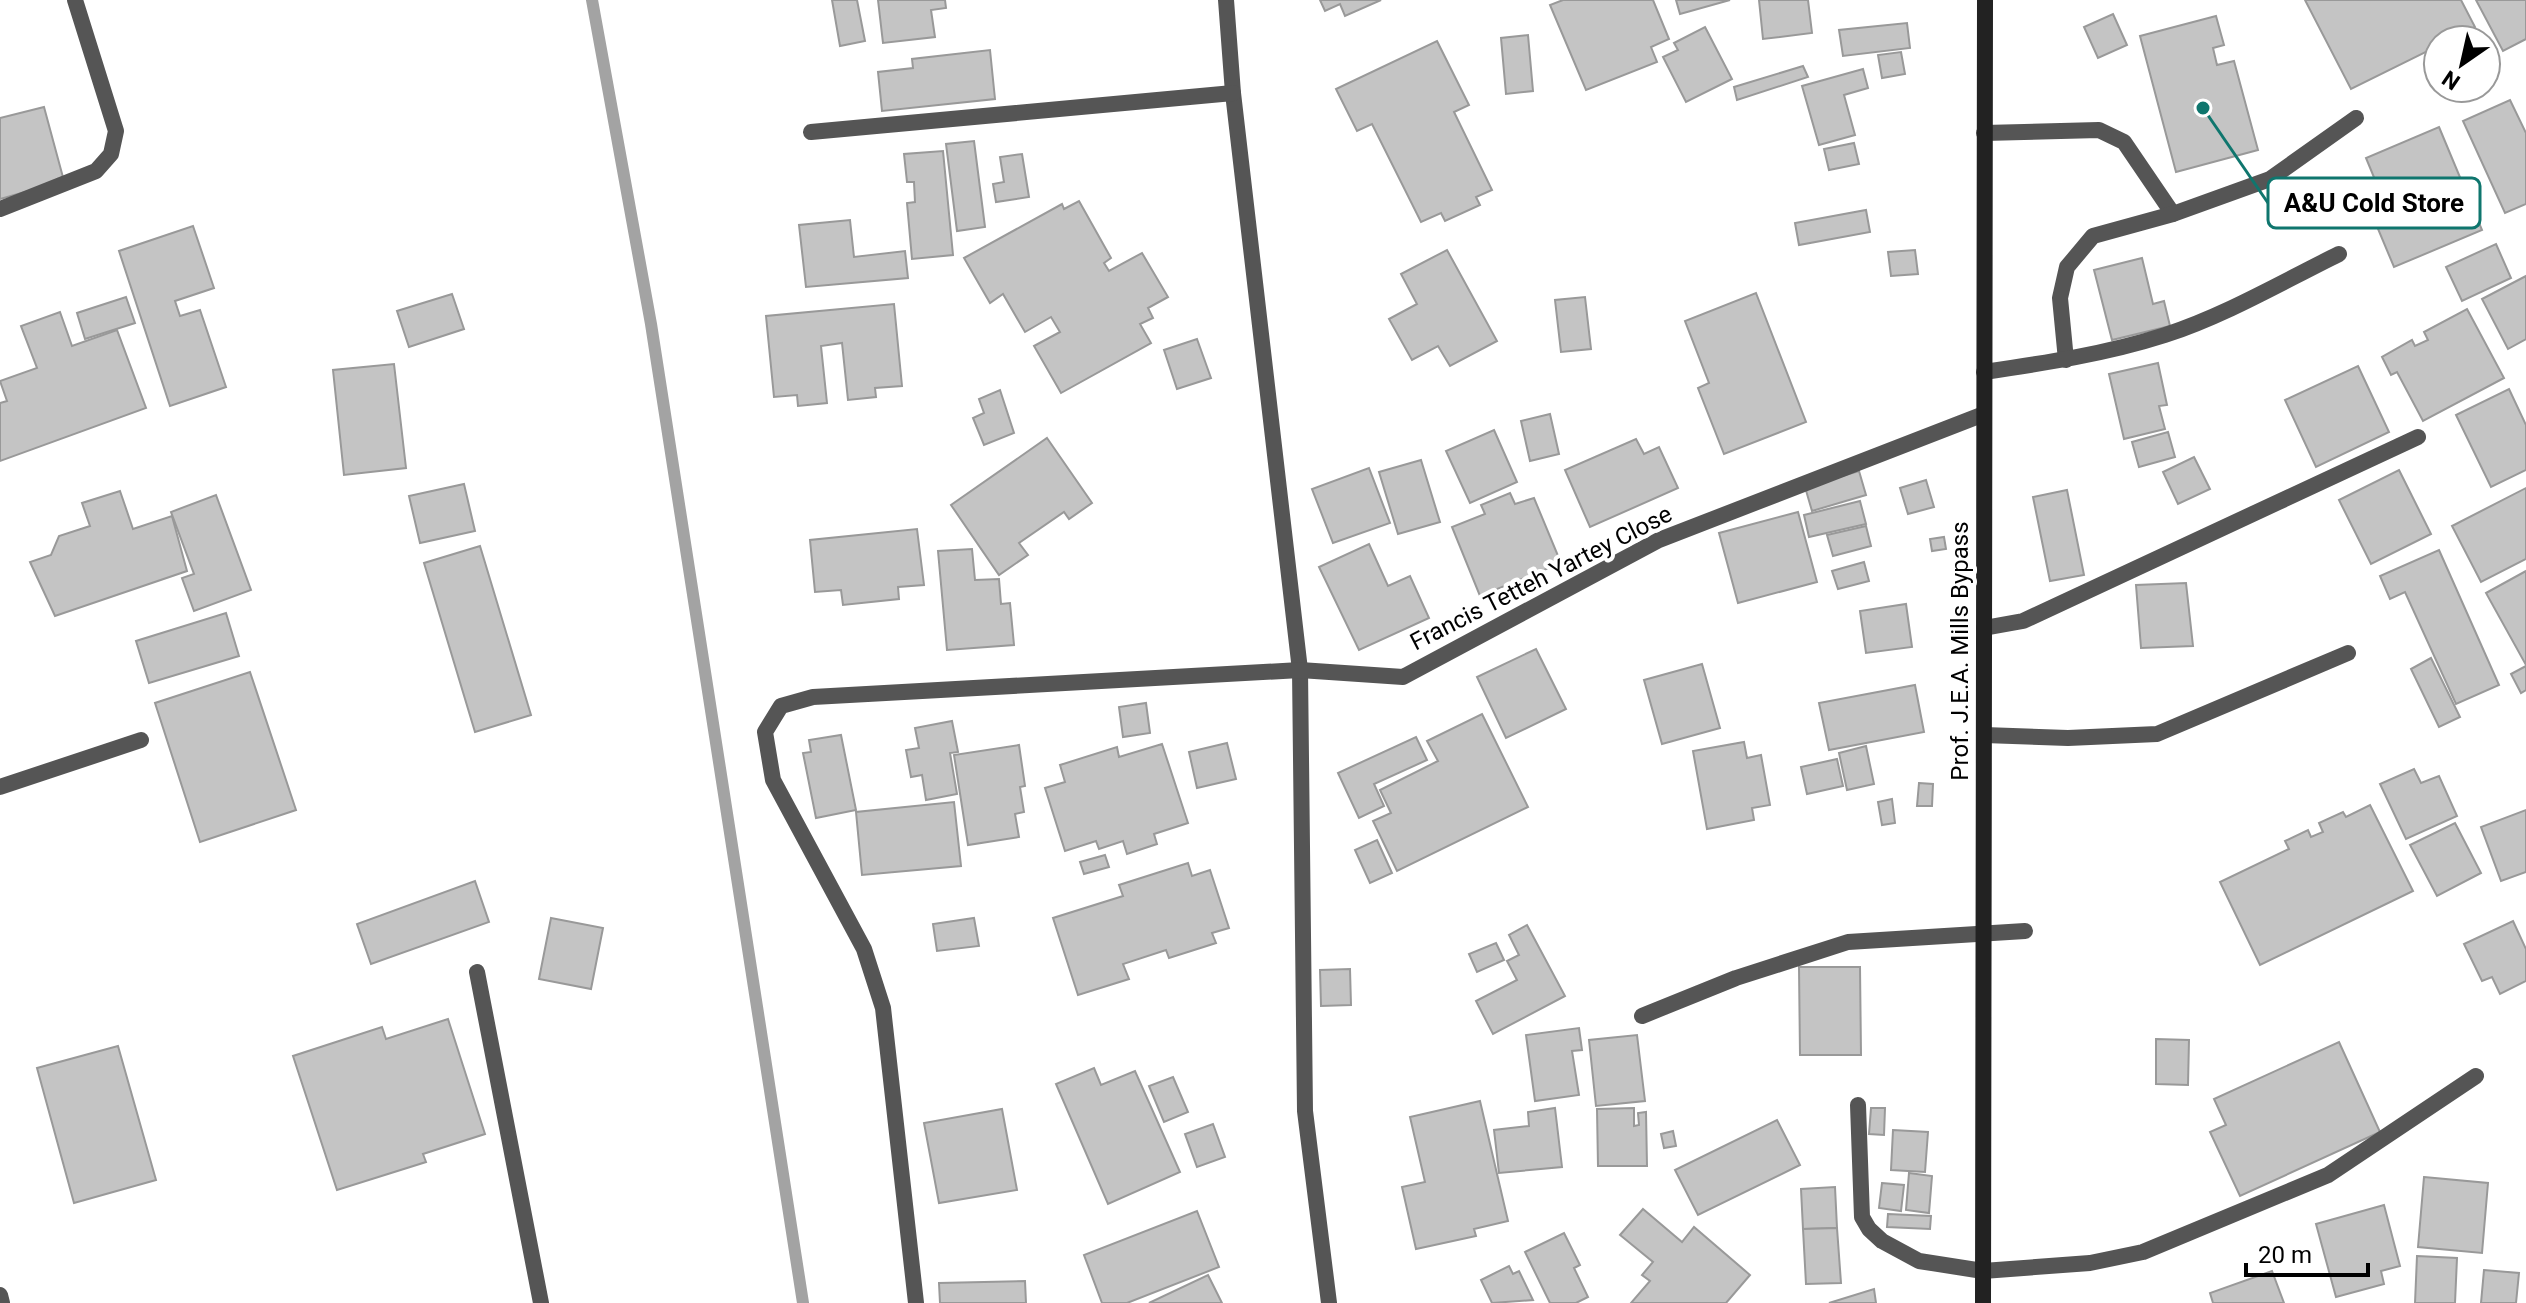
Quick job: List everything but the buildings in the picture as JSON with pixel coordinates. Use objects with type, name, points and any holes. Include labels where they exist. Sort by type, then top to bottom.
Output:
[{"type":"street","points":[[0,209],[96,171],[111,154],[116,131],[75,0]]},
{"type":"street","points":[[1226,0],[1233,93],[1300,670],[1305,1111],[1329,1303]]},
{"type":"street","name":"Prof. J.E.A. Mills Bypass","points":[[1983,1303],[1985,0]]},
{"type":"street","points":[[811,132],[1233,93]]},
{"type":"street","points":[[2066,360],[2060,298],[2067,267],[2078,250],[2093,236],[2173,214],[2270,179],[2356,118]]},
{"type":"street","points":[[1984,133],[2099,130],[2124,142],[2173,214]]},
{"type":"street","points":[[1984,372],[2066,360],[2164,335],[2213,317],[2339,254]]},
{"type":"street","name":"Francis Tetteh Yartey Close","points":[[916,1303],[883,1008],[864,949],[773,780],[765,732],[781,706],[813,697],[1300,670],[1403,677],[1659,540],[1984,414]]},
{"type":"street","points":[[1984,628],[2023,621],[2418,437]]},
{"type":"street","points":[[1984,735],[2068,738],[2157,734],[2348,653]]},
{"type":"street","points":[[0,787],[141,740]]},
{"type":"street","points":[[1642,1016],[1736,978],[1848,942],[2025,931]]},
{"type":"street","points":[[477,972],[541,1303]]},
{"type":"street","points":[[1858,1105],[1862,1217],[1869,1229],[1919,1261],[1983,1271],[2090,1263],[2143,1252],[2328,1175],[2476,1076]]},
{"type":"street","points":[[0,1295],[2,1303]]},
{"type":"waterway","points":[[592,0],[651,324],[803,1303]]},
{"type":"place","name":"A&U Cold Store","points":[[2203,108]]}]
